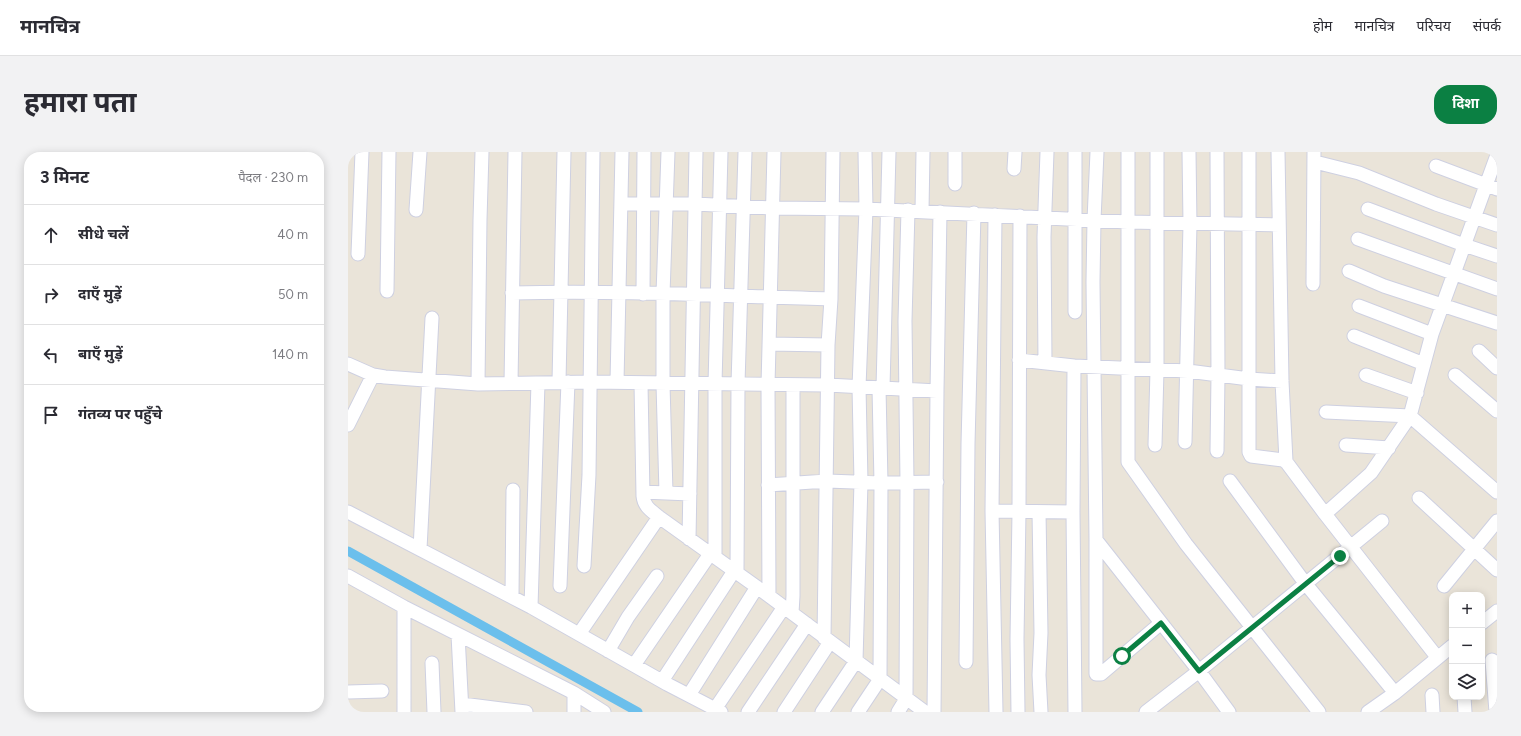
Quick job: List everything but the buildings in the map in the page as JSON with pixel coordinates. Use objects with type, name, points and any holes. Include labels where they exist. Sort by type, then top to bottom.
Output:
[{"type":"street","points":[[358,254],[362,152]]},
{"type":"street","points":[[387,291],[389,152]]},
{"type":"street","points":[[416,210],[420,152]]},
{"type":"street","points":[[478,384],[482,152]]},
{"type":"street","points":[[511,383],[514,152]]},
{"type":"street","points":[[560,586],[563,382],[560,292],[564,152]]},
{"type":"street","points":[[584,566],[589,475],[593,152]]},
{"type":"street","points":[[617,382],[622,152]]},
{"type":"street","points":[[643,294],[644,152]]},
{"type":"street","points":[[666,493],[663,384],[663,294],[668,152]]},
{"type":"street","points":[[689,539],[696,152]]},
{"type":"street","points":[[634,665],[712,555],[721,152]]},
{"type":"street","points":[[662,681],[736,572],[738,384],[745,152]]},
{"type":"street","points":[[769,596],[768,385],[774,152]]},
{"type":"street","points":[[784,712],[827,640],[828,345],[833,152]]},
{"type":"street","points":[[822,712],[856,661],[862,482],[859,387],[866,209],[865,152]]},
{"type":"street","points":[[858,712],[880,679],[881,388],[890,152]]},
{"type":"street","points":[[922,212],[923,152]]},
{"type":"street","points":[[955,152],[955,184]]},
{"type":"street","points":[[1014,169],[1015,152]]},
{"type":"street","points":[[1044,362],[1044,217],[1047,152]]},
{"type":"street","points":[[1075,152],[1075,312]]},
{"type":"street","points":[[1097,152],[1093,289],[1095,367],[1096,674],[1101,674],[1161,623]]},
{"type":"street","points":[[1128,152],[1128,462],[1186,544],[1319,712]]},
{"type":"street","points":[[1156,445],[1157,152]]},
{"type":"street","points":[[1185,442],[1188,371],[1190,224],[1189,152]]},
{"type":"street","points":[[1217,152],[1217,451]]},
{"type":"street","points":[[1249,152],[1249,452],[1251,456],[1286,461]]},
{"type":"street","points":[[1278,152],[1282,381],[1286,461],[1325,514],[1437,657]]},
{"type":"street","points":[[1325,514],[1361,484],[1371,473],[1410,416],[1432,334],[1442,305],[1474,217],[1492,187],[1497,155]]},
{"type":"street","points":[[1313,284],[1315,157],[1436,204],[1497,225]]},
{"type":"street","points":[[1436,166],[1492,187]]},
{"type":"street","points":[[621,204],[666,203],[773,208],[908,210],[1074,220],[1279,225]]},
{"type":"street","points":[[1368,209],[1497,256]]},
{"type":"street","points":[[898,712],[906,699],[906,321],[908,210]]},
{"type":"street","points":[[934,712],[940,212]]},
{"type":"street","points":[[966,662],[968,444],[974,213]]},
{"type":"street","points":[[995,215],[992,511],[996,712]]},
{"type":"street","points":[[1018,712],[1017,639],[1020,216]]},
{"type":"street","points":[[1358,239],[1497,289]]},
{"type":"street","points":[[1350,271],[1384,286],[1497,323]]},
{"type":"street","points":[[512,292],[740,295],[830,299]]},
{"type":"street","points":[[1359,306],[1432,334]]},
{"type":"street","points":[[420,549],[432,318]]},
{"type":"street","points":[[1354,336],[1424,364]]},
{"type":"street","points":[[769,344],[828,345]]},
{"type":"street","points":[[1479,351],[1497,368]]},
{"type":"street","points":[[1019,360],[1074,366],[1188,371],[1249,379],[1282,381]]},
{"type":"street","points":[[348,364],[373,375],[428,381],[478,384],[617,382],[663,384],[793,385],[937,391]]},
{"type":"street","points":[[1074,366],[1073,512],[1075,712]]},
{"type":"street","points":[[348,425],[373,375]]},
{"type":"street","points":[[1366,375],[1417,393]]},
{"type":"street","points":[[1456,375],[1497,410]]},
{"type":"street","points":[[531,607],[538,383]]},
{"type":"street","points":[[641,383],[643,492],[646,506],[659,518],[757,587],[924,712]]},
{"type":"street","points":[[348,512],[531,607],[662,681],[718,710],[788,610],[793,596],[793,385]]},
{"type":"street","points":[[1326,412],[1410,416],[1497,492]]},
{"type":"street","points":[[1346,445],[1388,448]]},
{"type":"street","points":[[768,485],[827,481],[881,483],[937,482]]},
{"type":"street","points":[[1230,481],[1305,583],[1395,693]]},
{"type":"street","points":[[512,597],[513,490]]},
{"type":"street","points":[[643,492],[690,494]]},
{"type":"street","points":[[1419,498],[1497,570]]},
{"type":"street","points":[[992,511],[1073,512]]},
{"type":"street","points":[[1039,512],[1041,633],[1039,675],[1041,712]]},
{"type":"street","points":[[580,634],[659,518]]},
{"type":"street","points":[[1146,712],[1199,671],[1382,521]]},
{"type":"street","points":[[1444,586],[1497,521]]},
{"type":"street","points":[[1096,540],[1199,671],[1229,712]]},
{"type":"street","points":[[348,576],[458,635],[574,693],[604,712]]},
{"type":"street","points":[[608,651],[628,617],[657,576]]},
{"type":"street","points":[[689,695],[757,587]]},
{"type":"street","points":[[404,607],[404,712]]},
{"type":"street","points":[[1485,621],[1496,613]]},
{"type":"street","points":[[748,712],[807,624]]},
{"type":"street","points":[[458,635],[462,708],[526,712]]},
{"type":"street","points":[[1368,712],[1395,693],[1449,648]]},
{"type":"street","points":[[1492,660],[1496,712]]},
{"type":"street","points":[[432,663],[434,712]]},
{"type":"street","points":[[348,692],[382,691]]},
{"type":"street","points":[[574,693],[574,712]]},
{"type":"street","points":[[1432,695],[1433,712]]},
{"type":"street","points":[[1464,700],[1465,712]]},
{"type":"waterway","points":[[348,551],[638,712]]},
{"type":"route","points":[[1122,656],[1161,623],[1199,671],[1251,627],[1340,556]]}]
